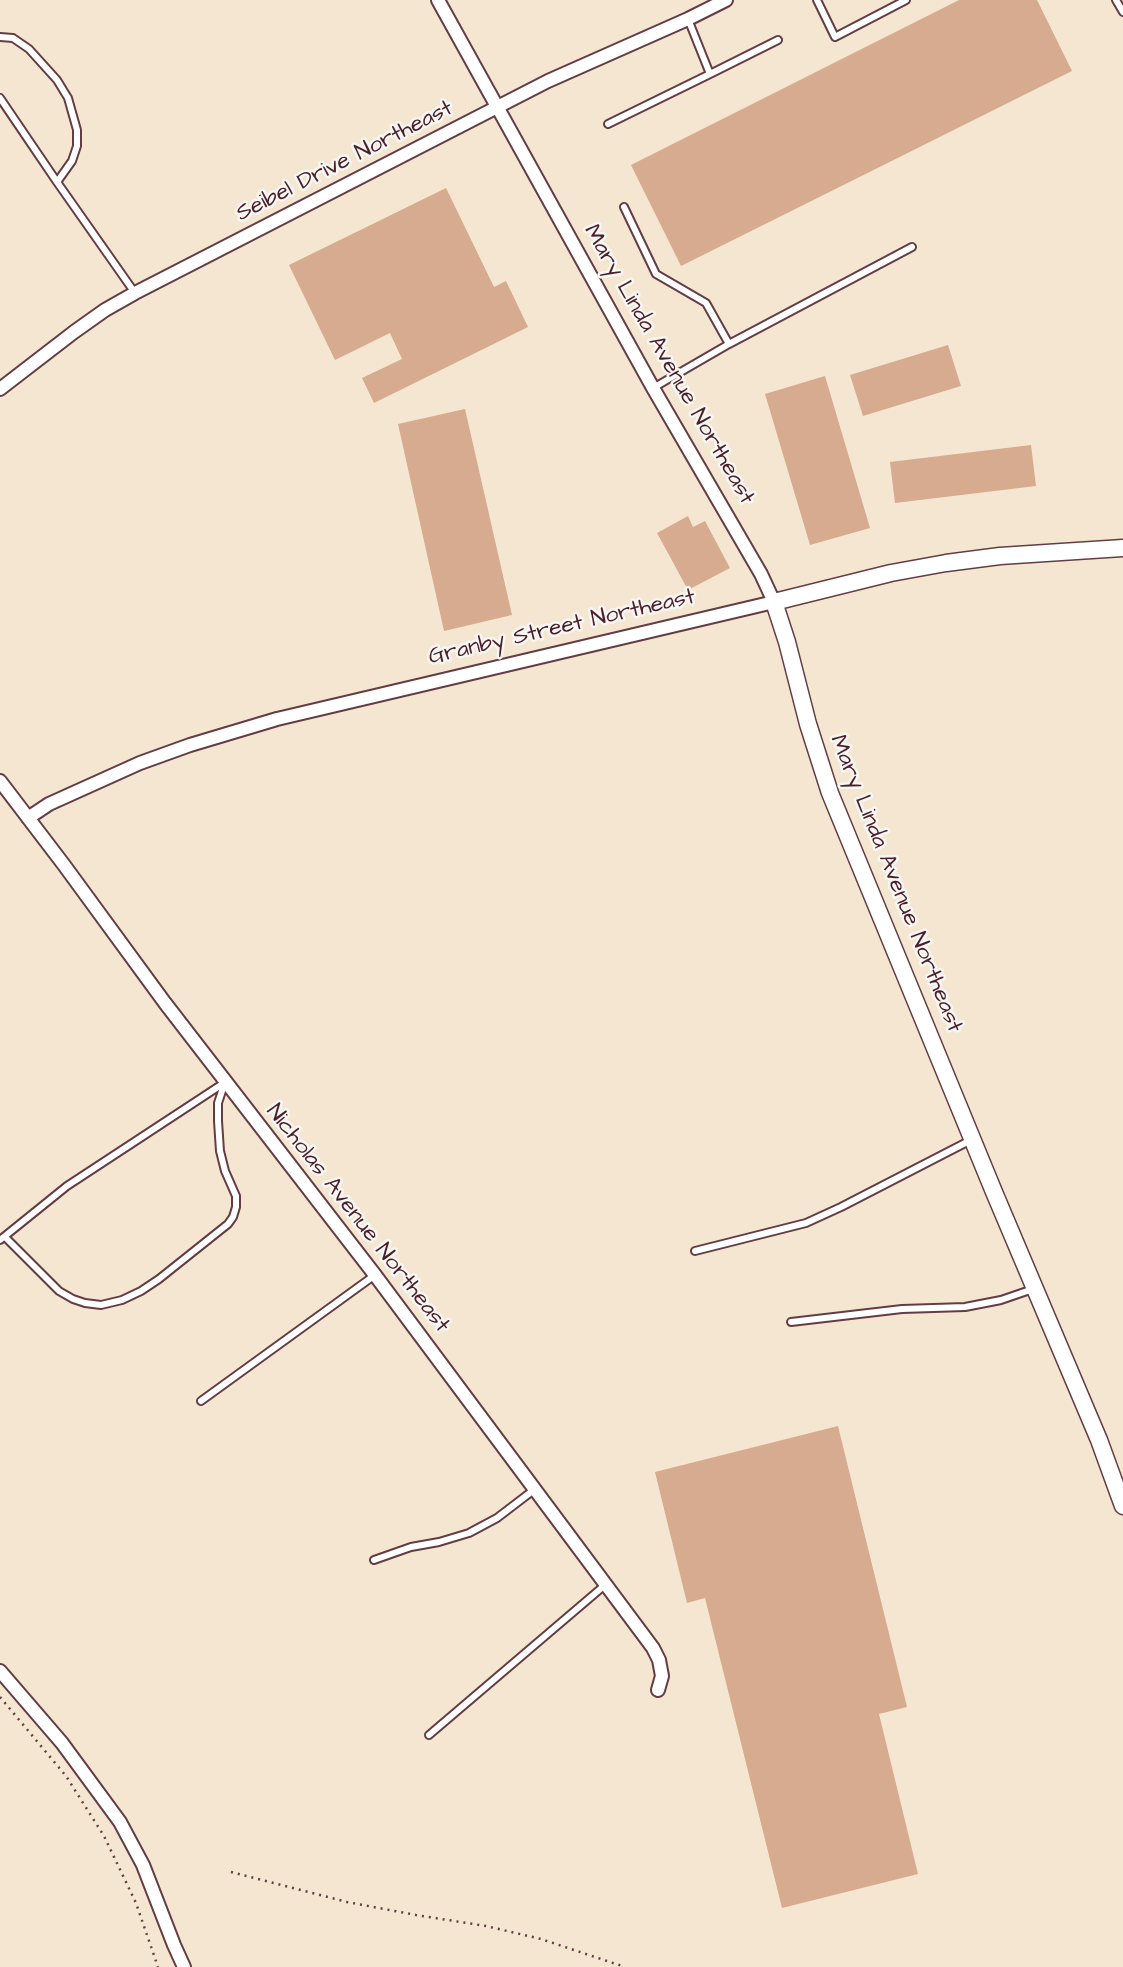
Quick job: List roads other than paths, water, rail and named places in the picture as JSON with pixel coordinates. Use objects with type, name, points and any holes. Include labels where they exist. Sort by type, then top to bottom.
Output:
[{"type":"street","name":"Mary Linda Avenue Northeast","points":[[438,0],[653,388],[761,574],[774,602],[830,793],[1099,1440],[1123,1506]]},
{"type":"street","name":"Seibel Drive Northeast","points":[[0,389],[84,324],[135,293],[548,81],[726,0]]},
{"type":"street","name":"Granby Street Northeast","points":[[28,817],[49,804],[140,763],[277,719],[891,573],[1000,556],[1123,548]]},
{"type":"street","name":"Nicholas Avenue Northeast","points":[[0,782],[225,1082],[375,1275],[653,1648],[662,1676],[658,1690]]},
{"type":"street","points":[[0,1671],[62,1743],[120,1822],[142,1865],[184,1967]]},
{"type":"lane","points":[[817,0],[835,37],[906,0]]},
{"type":"lane","points":[[1115,0],[1123,12]]},
{"type":"lane","points":[[688,19],[710,74]]},
{"type":"lane","points":[[0,37],[13,38],[29,49],[57,80],[68,98],[78,130],[77,146],[72,160],[57,182]]},
{"type":"lane","points":[[608,124],[778,40]]},
{"type":"lane","points":[[0,98],[135,293]]},
{"type":"lane","points":[[624,207],[656,274],[706,303],[729,344]]},
{"type":"lane","points":[[653,388],[729,344],[912,247]]},
{"type":"lane","points":[[225,1082],[218,1103],[218,1121],[220,1151],[236,1196],[233,1217],[228,1224],[142,1291],[101,1305],[73,1299],[59,1291],[2,1238],[67,1186],[225,1082]]},
{"type":"lane","points":[[695,1251],[806,1223],[973,1139]]},
{"type":"lane","points":[[201,1401],[375,1275]]},
{"type":"lane","points":[[791,1322],[902,1309],[965,1307],[1002,1300],[1034,1289]]},
{"type":"lane","points":[[374,1560],[411,1547],[469,1533],[497,1518],[535,1489]]},
{"type":"lane","points":[[429,1735],[605,1586]]}]
